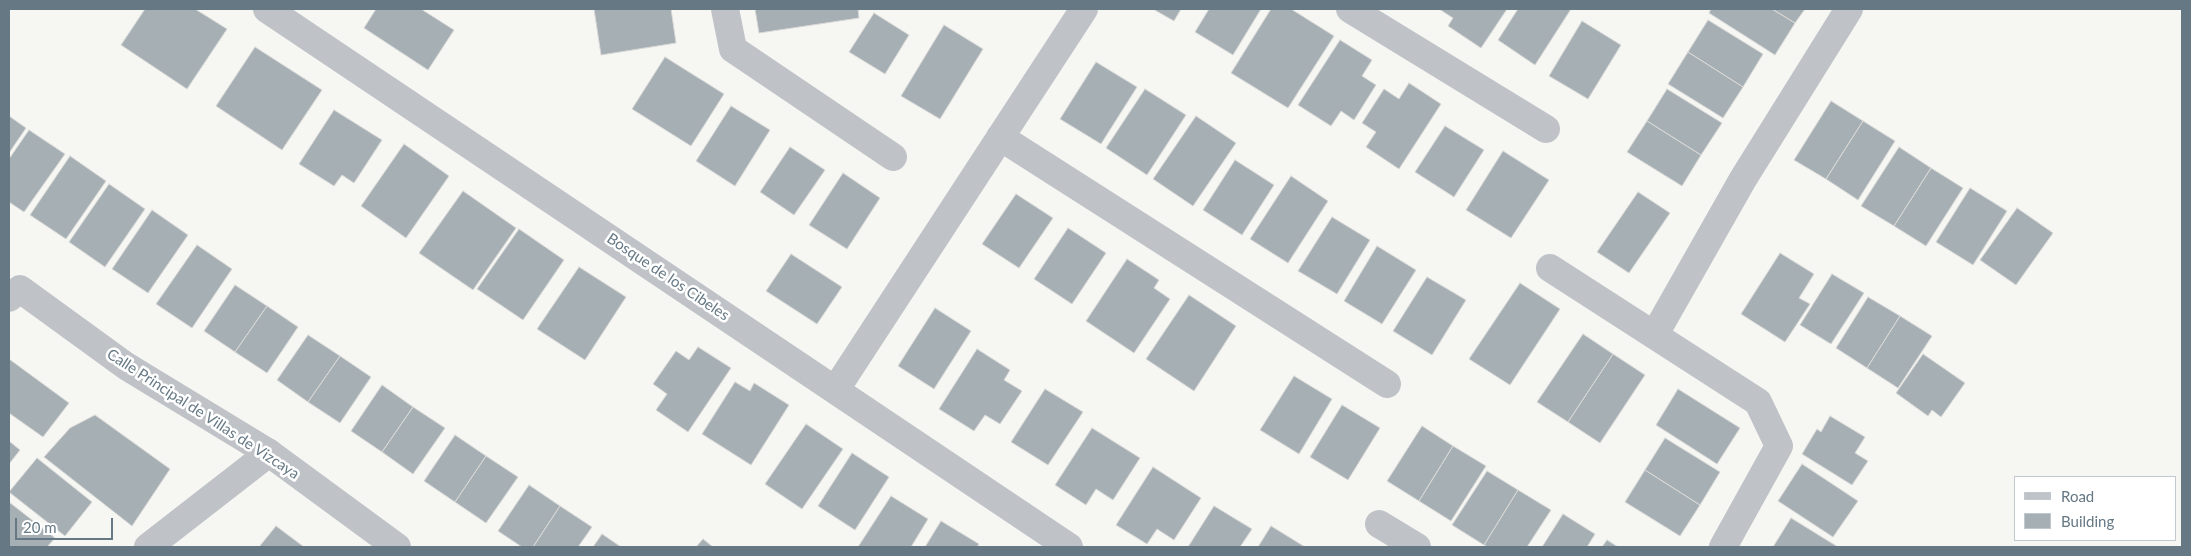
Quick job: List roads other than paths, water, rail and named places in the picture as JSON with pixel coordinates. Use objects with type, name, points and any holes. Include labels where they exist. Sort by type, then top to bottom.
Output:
[{"type":"street","name":"Bosque de los Cibeles","points":[[266,9],[304,18],[836,389],[1069,547]]},
{"type":"street","points":[[725,9],[733,49],[893,157]]},
{"type":"street","points":[[836,389],[1084,9]]},
{"type":"street","points":[[1350,9],[1546,129]]},
{"type":"street","points":[[1655,334],[1743,179],[1849,9]]},
{"type":"street","points":[[1000,137],[1387,384]]},
{"type":"street","points":[[1550,268],[1758,402],[1779,446],[1723,547]]},
{"type":"street","name":"Calle Principal de Villas de Vizcaya","points":[[12,290],[126,366],[269,454],[397,547]]},
{"type":"street","points":[[148,547],[269,454]]},
{"type":"street","points":[[1379,524],[1417,547]]}]
